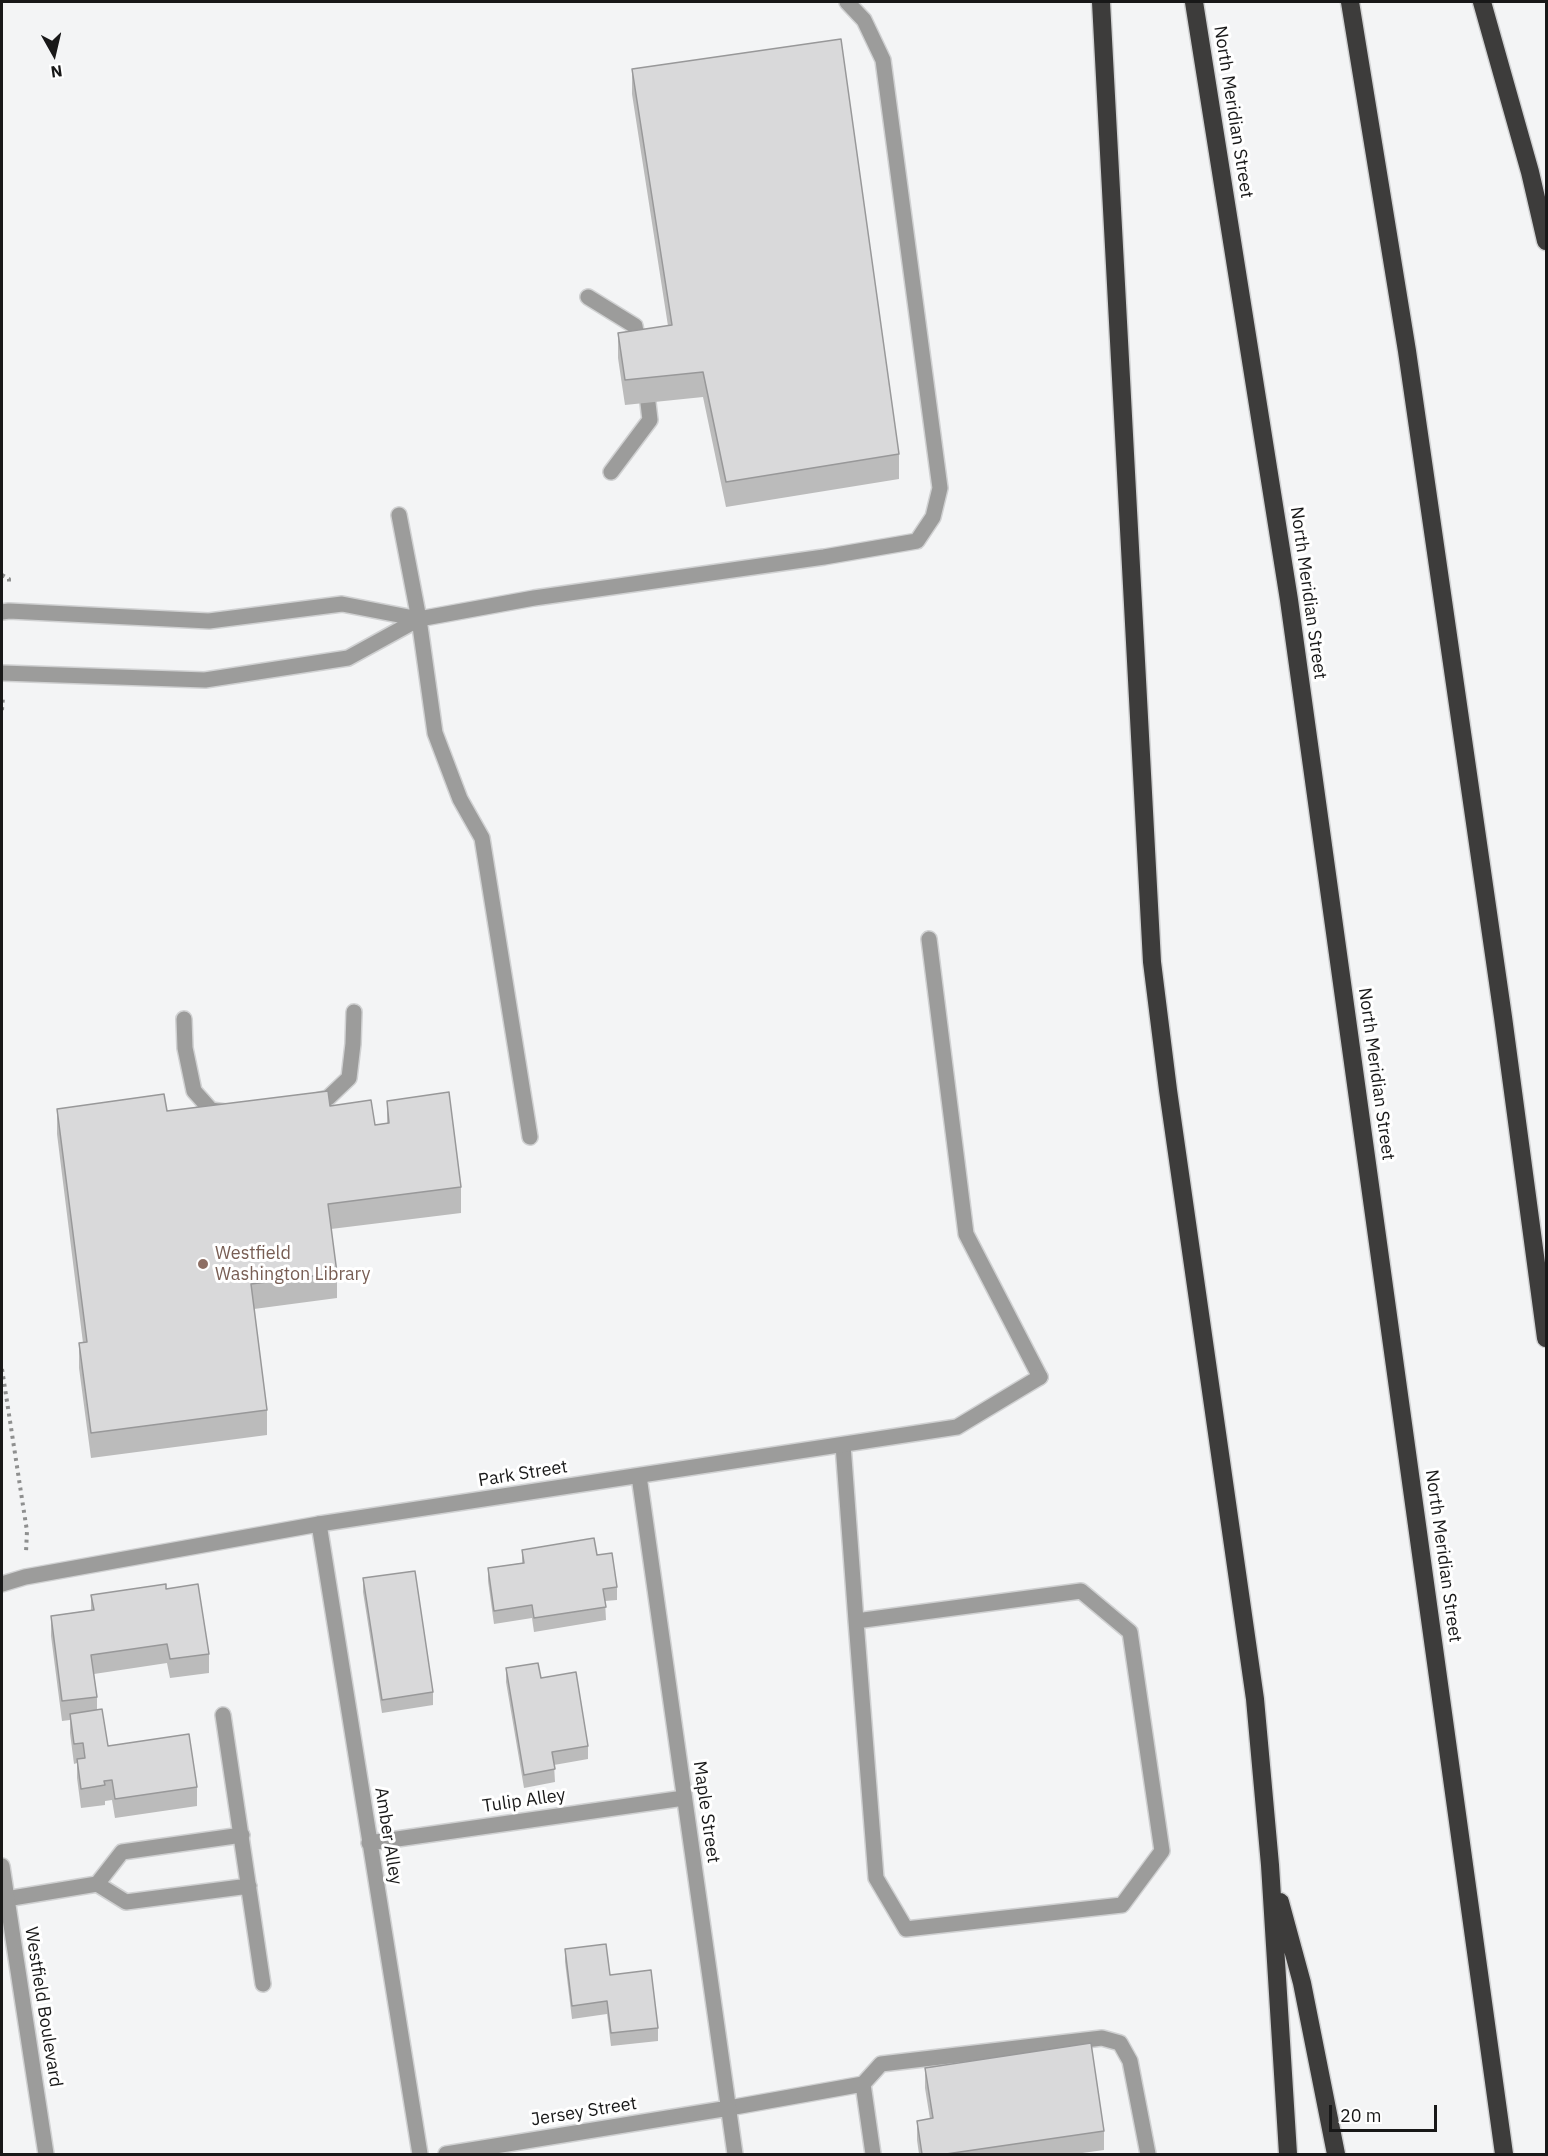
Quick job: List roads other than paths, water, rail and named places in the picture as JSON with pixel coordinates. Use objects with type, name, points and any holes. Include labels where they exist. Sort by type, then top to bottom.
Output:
[{"type":"highway","points":[[1101,2],[1152,962],[1168,1090],[1256,1698],[1270,1865],[1287,2154]]},
{"type":"highway","name":"North Meridian Street","points":[[1194,2],[1289,600],[1504,2154]]},
{"type":"highway","points":[[1350,2],[1408,363],[1498,982],[1546,1338]]},
{"type":"highway","points":[[1482,2],[1530,172],[1546,241]]},
{"type":"highway","points":[[1270,1865],[1302,1983],[1336,2154]]},
{"type":"street","points":[[2,673],[205,680],[348,658],[419,619],[534,598],[824,557],[917,541],[933,517],[940,488],[883,60],[864,20],[847,2]]},
{"type":"street","points":[[588,297],[635,326],[640,354]]},
{"type":"street","points":[[611,472],[650,420],[648,403]]},
{"type":"street","points":[[399,515],[419,619],[435,733],[460,799],[482,838],[530,1137]]},
{"type":"street","points":[[2,612],[9,610],[209,621],[342,604],[419,619]]},
{"type":"street","name":"Park Street","points":[[2,1584],[25,1577],[319,1524],[957,1427],[1040,1377],[966,1234],[929,939]]},
{"type":"street","points":[[293,1108],[328,1098],[349,1078],[354,1012]]},
{"type":"street","points":[[184,1019],[185,1048],[194,1091],[211,1110],[237,1115]]},
{"type":"street","points":[[843,1445],[856,1621],[876,1878],[906,1929],[1122,1905],[1162,1851],[1130,1632],[1081,1591],[856,1621]]},
{"type":"street","name":"Maple Street","points":[[639,1476],[735,2154]]},
{"type":"street","name":"Amber Alley","points":[[319,1524],[420,2154]]},
{"type":"street","points":[[223,1715],[263,1984]]},
{"type":"street","name":"Tulip Alley","points":[[369,1842],[684,1798]]},
{"type":"street","points":[[97,1884],[122,1852],[242,1835]]},
{"type":"street","name":"Westfield Boulevard","points":[[2,1866],[46,2154]]},
{"type":"street","points":[[6,1899],[97,1884],[126,1902],[249,1886]]},
{"type":"street","points":[[873,2154],[862,2084],[881,2064],[1102,2038],[1120,2043],[1130,2061],[1148,2154]]},
{"type":"street","name":"Jersey Street","points":[[446,2154],[862,2084]]},
{"type":"place","name":"Westfield Washington Library","points":[[203,1264]]}]
